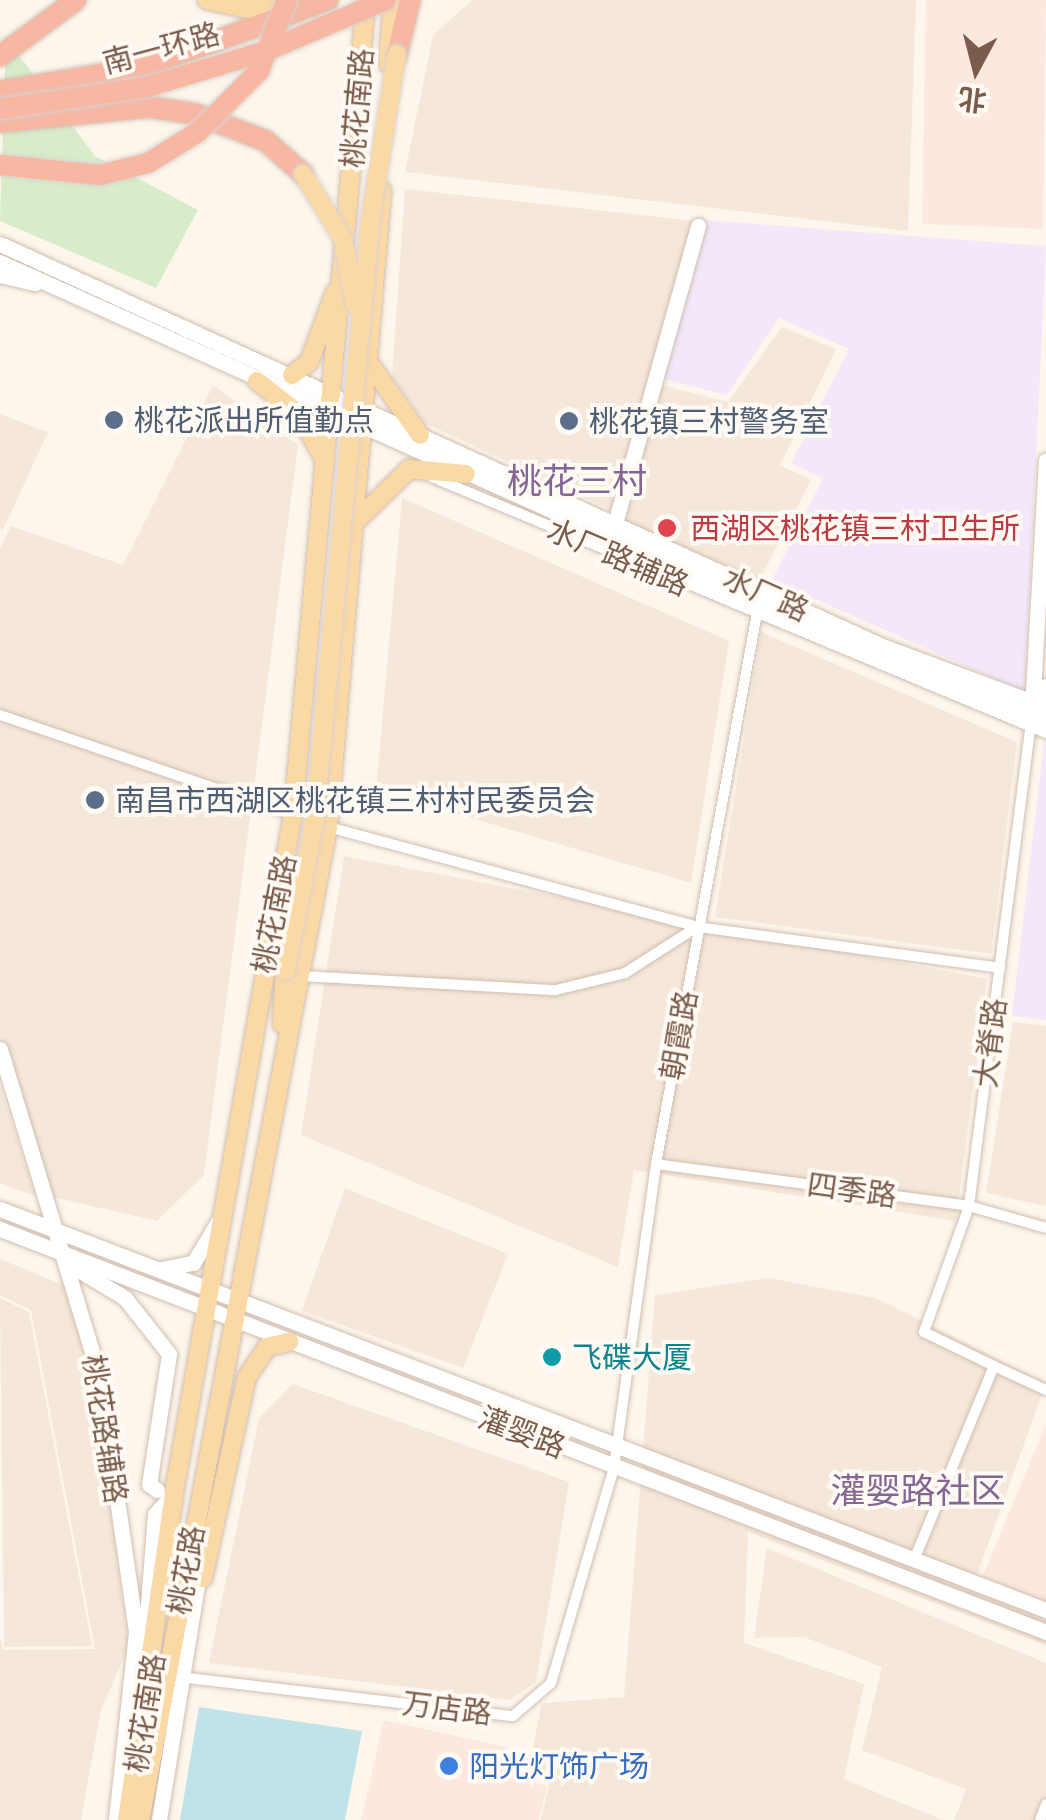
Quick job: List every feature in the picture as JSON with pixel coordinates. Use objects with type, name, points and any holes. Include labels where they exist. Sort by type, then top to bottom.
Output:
[{"type":"highway","points":[[0,56],[76,0]]},
{"type":"highway","points":[[0,165],[100,174],[148,163],[198,132],[260,72],[288,0]]},
{"type":"highway","name":"南一环路","points":[[0,91],[145,67],[328,0]]},
{"type":"highway","name":"南一环路","points":[[0,109],[147,86],[266,51],[374,0]]},
{"type":"highway","points":[[397,54],[410,0]]},
{"type":"highway","points":[[0,122],[149,107],[196,114],[266,141],[303,174]]},
{"type":"main road","points":[[208,0],[247,9],[314,0]]},
{"type":"main road","name":"桃花南路","points":[[122,1820],[165,1492],[228,1200],[293,815],[328,468],[363,28],[374,0]]},
{"type":"main road","name":"桃花南路","points":[[289,973],[328,827],[356,522],[369,360],[374,0]]},
{"type":"main road","points":[[252,1064],[289,973],[323,751],[370,222],[397,54]]},
{"type":"main road","points":[[232,1320],[280,1069],[357,341],[343,240],[303,174]]},
{"type":"main road","points":[[613,528],[698,226]]},
{"type":"main road","name":"水厂路","points":[[0,244],[420,434],[759,604],[1040,717]]},
{"type":"main road","name":"水厂路","points":[[0,262],[364,430],[466,474],[613,528]]},
{"type":"main road","points":[[292,375],[318,345],[344,264]]},
{"type":"main road","points":[[0,275],[48,284]]},
{"type":"main road","points":[[369,360],[378,386],[420,434]]},
{"type":"main road","points":[[257,381],[298,413],[328,468]]},
{"type":"main road","name":"大脊路","points":[[1040,717],[1046,460]]},
{"type":"main road","points":[[356,522],[373,496],[413,468],[466,474]]},
{"type":"main road","name":"大脊路","points":[[1040,717],[1046,686]]},
{"type":"main road","name":"桃花路辅路","points":[[0,1049],[62,1234],[99,1374],[126,1564],[134,1698],[122,1820]]},
{"type":"main road","points":[[156,1270],[192,1263],[228,1200]]},
{"type":"main road","name":"灌婴路","points":[[0,1209],[156,1270],[209,1300],[232,1320],[1046,1632]]},
{"type":"main road","name":"灌婴路","points":[[0,1229],[70,1261],[209,1300],[236,1300],[1046,1610]]},
{"type":"main road","points":[[70,1261],[125,1298],[169,1354],[149,1484],[165,1492],[155,1514],[122,1820]]},
{"type":"main road","name":"桃花路","points":[[140,1820],[176,1677],[192,1536],[232,1320]]},
{"type":"main road","points":[[159,1820],[176,1677],[203,1578],[247,1377],[268,1347],[289,1342]]},
{"type":"main road","points":[[192,1536],[203,1578]]},
{"type":"street","name":"水厂路辅路","points":[[413,468],[759,604]]},
{"type":"street","name":"水厂路辅路","points":[[613,528],[1040,717]]},
{"type":"street","name":"朝霞路","points":[[614,1467],[656,1164],[759,604]]},
{"type":"street","points":[[0,715],[293,815]]},
{"type":"street","name":"大脊路","points":[[994,1366],[924,1332],[969,1206],[1000,968],[1040,717]]},
{"type":"street","points":[[328,827],[698,927],[1000,968]]},
{"type":"street","points":[[289,973],[556,990],[626,973],[698,927]]},
{"type":"street","name":"四季路","points":[[656,1164],[969,1206],[1046,1228]]},
{"type":"street","points":[[914,1560],[994,1366],[1046,1390]]},
{"type":"street","name":"万店路","points":[[176,1677],[513,1716],[552,1683],[614,1467]]},
{"type":"street","points":[[126,1564],[151,1566]]},
{"type":"street","points":[[1040,1820],[1046,1804]]},
{"type":"shaded area","points":[[472,0],[916,0],[908,231],[405,172],[433,35]]},
{"type":"shaded area","points":[[926,0],[1046,0],[1043,229],[922,224]]},
{"type":"shaded area","points":[[405,189],[695,221],[611,510],[425,423],[392,376]]},
{"type":"shaded area","points":[[703,220],[1046,246],[1025,692],[772,580],[823,478],[791,463],[849,349],[779,318],[727,395],[660,378]]},
{"type":"shaded area","points":[[782,327],[836,349],[780,465],[811,480],[758,583],[625,525],[653,383],[728,402]]},
{"type":"shaded area","points":[[213,385],[298,445],[204,1175],[157,1221],[49,1196],[0,1042],[0,549],[11,526],[123,565]]},
{"type":"shaded area","points":[[0,414],[48,432],[3,530],[0,529]]},
{"type":"shaded area","points":[[402,498],[729,641],[691,883],[376,790]]},
{"type":"shaded area","points":[[761,632],[1017,742],[991,954],[715,917]]},
{"type":"shaded area","points":[[1046,735],[1046,1020],[1012,1016]]},
{"type":"shaded area","points":[[344,856],[987,979],[956,1221],[634,1170],[618,1267],[301,1135]]},
{"type":"shaded area","points":[[1013,1022],[1046,1026],[1046,1206],[986,1193]]},
{"type":"shaded area","points":[[0,1086],[35,1196],[0,1183]]},
{"type":"shaded area","points":[[345,1188],[508,1254],[463,1368],[302,1311]]},
{"type":"shaded area","points":[[0,1259],[66,1286],[92,1375],[129,1646],[101,1710],[81,1820],[0,1820],[0,1637],[3,1650],[95,1649],[31,1310],[0,1295]]},
{"type":"shaded area","points":[[768,1278],[876,1298],[1046,1383],[973,1586],[1046,1615],[1046,1645],[748,1532],[744,1643],[864,1684],[844,1779],[943,1820],[541,1820],[549,1785],[531,1758],[542,1703],[624,1697],[655,1295]]},
{"type":"shaded area","points":[[0,1298],[29,1312],[92,1646],[4,1647]]},
{"type":"shaded area","points":[[293,1384],[569,1482],[536,1682],[509,1700],[209,1663],[259,1418]]},
{"type":"shaded area","points":[[1046,1424],[1046,1602],[982,1578]]},
{"type":"shaded area","points":[[767,1548],[1046,1663],[1046,1820],[954,1820],[966,1789],[862,1750],[882,1667],[804,1637],[754,1638]]},
{"type":"shaded area","name":"阳光灯饰广场","points":[[384,1720],[528,1752],[521,1779],[547,1786],[539,1820],[361,1820]]},
{"type":"green space","points":[[6,38],[95,156],[198,210],[156,288],[0,221]]},
{"type":"water","points":[[199,1707],[362,1731],[345,1820],[180,1820]]},
{"type":"place","name":"桃花派出所值勤点","points":[[114,420]]},
{"type":"place","name":"桃花镇三村警务室","points":[[569,421]]},
{"type":"place","name":"西湖区桃花镇三村卫生所","points":[[667,528]]},
{"type":"place","name":"南昌市西湖区桃花镇三村村民委员会","points":[[95,800]]},
{"type":"place","name":"飞碟大厦","points":[[552,1357]]},
{"type":"place","name":"阳光灯饰广场","points":[[449,1766]]},
{"type":"district","name":"桃花三村","points":[[577,481]]},
{"type":"district","name":"灌婴路社区","points":[[918,1491]]}]
